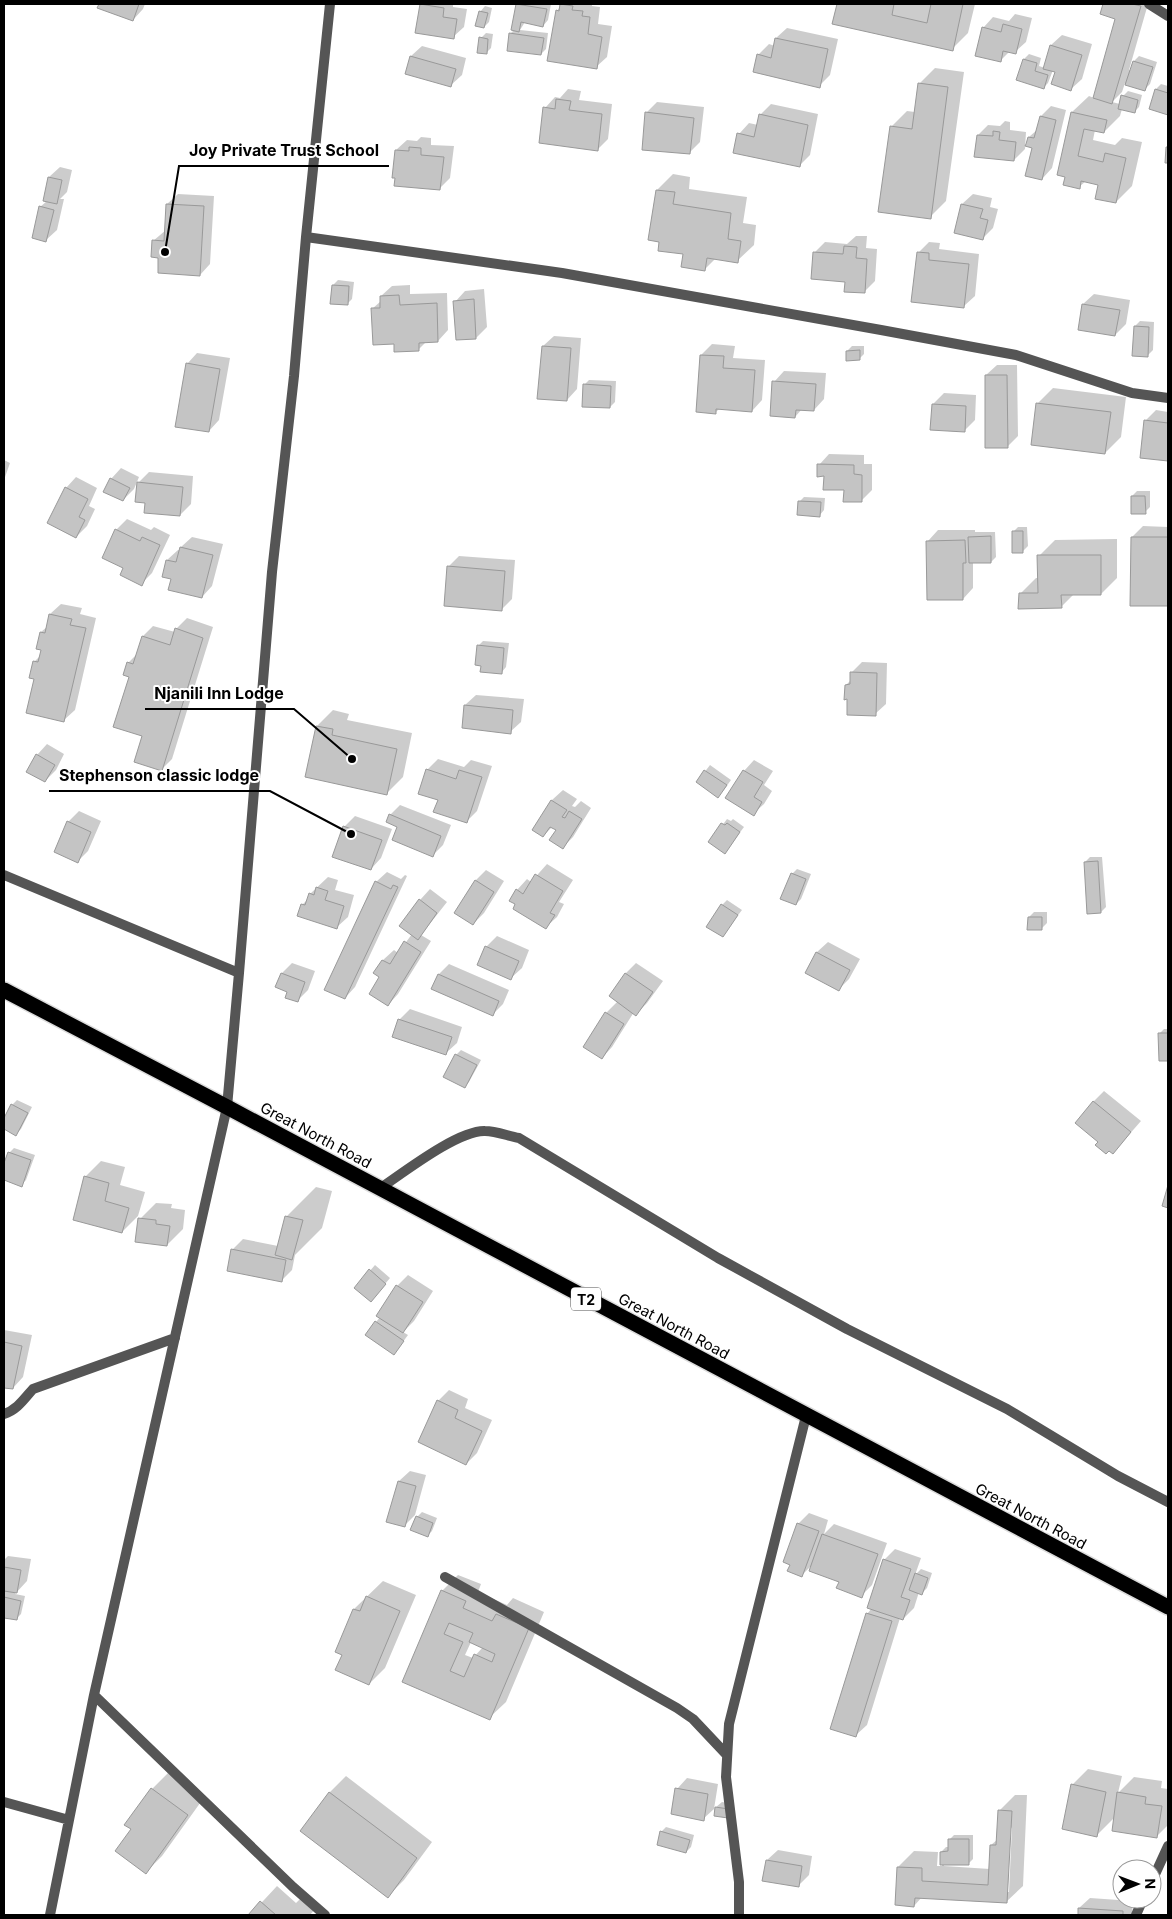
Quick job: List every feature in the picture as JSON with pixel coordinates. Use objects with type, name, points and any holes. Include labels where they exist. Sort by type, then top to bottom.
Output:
[{"type":"highway","name":"Great North Road","points":[[4,990],[1168,1607]]},
{"type":"street","points":[[50,1915],[94,1695],[226,1107],[272,572],[294,376],[330,4]]},
{"type":"street","points":[[1149,4],[1168,16]]},
{"type":"street","points":[[306,237],[562,273],[901,333],[1016,355],[1132,393],[1168,398]]},
{"type":"street","points":[[4,875],[239,973]]},
{"type":"street","points":[[379,1189],[458,1137],[473,1132],[486,1131],[519,1138],[718,1258],[847,1329],[1007,1409],[1118,1476],[1168,1502]]},
{"type":"street","points":[[4,1414],[17,1407],[33,1389],[175,1338]]},
{"type":"street","points":[[739,1915],[739,1882],[726,1777],[729,1724],[806,1416]]},
{"type":"street","points":[[445,1577],[676,1708],[693,1719],[726,1754]]},
{"type":"street","points":[[94,1695],[293,1887],[325,1915]]},
{"type":"street","points":[[4,1802],[69,1820]]},
{"type":"street","points":[[1162,1859],[1168,1846]]},
{"type":"building","points":[[99,4],[139,4],[133,21],[97,8]]},
{"type":"building","points":[[420,4],[444,8],[443,17],[457,19],[454,39],[415,33]]},
{"type":"building","points":[[516,4],[547,9],[543,27],[521,22],[519,32],[511,30]]},
{"type":"building","points":[[560,4],[573,6],[572,10],[583,11],[582,16],[590,17],[588,34],[602,37],[597,69],[547,61],[556,10],[559,11]]},
{"type":"building","points":[[837,4],[894,4],[892,15],[927,23],[931,4],[963,4],[953,51],[832,24]]},
{"type":"building","points":[[1103,4],[1132,4],[1141,6],[1112,104],[1093,98],[1115,19],[1100,14]]},
{"type":"building","points":[[479,11],[488,13],[484,28],[475,26]]},
{"type":"building","points":[[1003,24],[1022,29],[1016,54],[1003,51],[1001,62],[975,56],[982,27],[1001,32]]},
{"type":"building","points":[[509,33],[544,38],[541,55],[507,51]]},
{"type":"building","points":[[479,37],[488,39],[487,54],[477,53]]},
{"type":"building","points":[[775,38],[828,49],[820,88],[753,72],[757,54],[771,58]]},
{"type":"building","points":[[1050,45],[1082,55],[1071,91],[1051,84],[1055,72],[1043,69]]},
{"type":"building","points":[[410,56],[456,69],[451,87],[405,74]]},
{"type":"building","points":[[1023,59],[1037,63],[1035,71],[1048,75],[1044,89],[1016,80]]},
{"type":"building","points":[[1133,61],[1153,67],[1145,91],[1125,85]]},
{"type":"building","points":[[918,83],[948,87],[931,219],[878,212],[890,126],[912,129]]},
{"type":"building","points":[[1155,89],[1168,93],[1168,115],[1149,109]]},
{"type":"building","points":[[1121,95],[1138,100],[1135,113],[1118,109]]},
{"type":"building","points":[[556,99],[571,101],[569,110],[602,114],[598,151],[539,143],[543,107],[555,109]]},
{"type":"building","points":[[645,112],[694,118],[690,154],[642,150]]},
{"type":"building","points":[[1071,112],[1107,120],[1104,133],[1084,129],[1078,156],[1103,162],[1105,153],[1126,158],[1116,203],[1095,199],[1098,185],[1081,181],[1080,189],[1063,185],[1065,177],[1057,175]]},
{"type":"building","points":[[759,114],[808,125],[800,167],[733,153],[737,133],[754,137]]},
{"type":"building","points":[[1040,116],[1056,120],[1042,180],[1025,176],[1032,148],[1025,146],[1028,137],[1034,138]]},
{"type":"building","points":[[993,131],[1000,132],[999,140],[1016,142],[1014,161],[974,157],[977,135],[993,136]]},
{"type":"building","points":[[409,147],[421,148],[421,155],[444,157],[440,190],[394,186],[395,178],[392,178],[395,150],[409,151]]},
{"type":"building","points":[[1166,147],[1168,147],[1168,163],[1165,163]]},
{"type":"building","points":[[48,177],[62,180],[57,204],[43,201]]},
{"type":"building","points":[[656,190],[675,192],[673,204],[731,213],[728,239],[741,241],[738,263],[707,258],[705,271],[681,267],[683,254],[658,251],[659,242],[648,240]]},
{"type":"building","points":[[166,204],[204,206],[200,276],[158,273],[158,258],[151,257],[152,240],[164,241]]},
{"type":"building","points":[[961,204],[983,209],[980,218],[988,220],[983,240],[954,233]]},
{"type":"building","points":[[39,206],[54,210],[46,242],[32,238]]},
{"type":"building","points":[[844,246],[857,247],[856,258],[867,259],[865,293],[844,292],[845,282],[811,279],[813,252],[843,254]]},
{"type":"building","points":[[917,252],[929,253],[929,260],[969,264],[964,308],[911,302]]},
{"type":"building","points":[[332,285],[349,286],[348,305],[330,304]]},
{"type":"building","points":[[399,295],[400,305],[437,303],[438,342],[419,343],[419,351],[394,352],[394,344],[373,345],[371,308],[380,308],[380,296]]},
{"type":"building","points":[[474,299],[476,339],[456,340],[453,301]]},
{"type":"building","points":[[1082,304],[1120,310],[1115,336],[1078,330]]},
{"type":"building","points":[[1134,326],[1149,327],[1148,357],[1132,356]]},
{"type":"building","points":[[542,346],[571,348],[567,401],[537,399]]},
{"type":"building","points":[[860,350],[860,360],[846,361],[846,351]]},
{"type":"building","points":[[700,355],[724,356],[723,368],[755,370],[752,412],[716,409],[716,414],[696,412]]},
{"type":"building","points":[[186,363],[220,369],[209,432],[175,427]]},
{"type":"building","points":[[985,375],[1007,375],[1008,448],[985,448]]},
{"type":"building","points":[[772,381],[816,384],[814,411],[796,410],[795,418],[770,416]]},
{"type":"building","points":[[583,384],[611,386],[610,408],[582,407]]},
{"type":"building","points":[[1036,403],[1111,412],[1105,454],[1031,445]]},
{"type":"building","points":[[932,404],[966,406],[965,432],[930,430]]},
{"type":"building","points":[[1144,420],[1168,423],[1168,461],[1140,458]]},
{"type":"building","points":[[817,464],[854,465],[854,474],[862,475],[862,502],[843,502],[844,490],[823,490],[824,476],[817,477]]},
{"type":"building","points":[[110,478],[130,488],[123,501],[103,492]]},
{"type":"building","points":[[137,482],[183,487],[180,516],[144,513],[145,503],[135,502]]},
{"type":"building","points":[[65,487],[88,499],[79,517],[85,520],[76,538],[47,523]]},
{"type":"building","points":[[1131,496],[1145,496],[1146,514],[1131,514]]},
{"type":"building","points":[[798,501],[821,502],[820,517],[797,515]]},
{"type":"building","points":[[115,529],[140,541],[142,537],[160,545],[142,586],[120,575],[123,568],[102,558]]},
{"type":"building","points":[[1012,531],[1023,531],[1023,553],[1012,553]]},
{"type":"building","points":[[991,536],[991,563],[969,563],[968,537]]},
{"type":"building","points":[[1131,537],[1168,537],[1168,606],[1130,606]]},
{"type":"building","points":[[965,540],[966,563],[963,563],[963,600],[927,600],[926,541]]},
{"type":"building","points":[[180,547],[213,555],[202,598],[168,590],[171,579],[162,577],[166,560],[176,562]]},
{"type":"building","points":[[1037,555],[1101,555],[1101,595],[1061,595],[1062,608],[1018,609],[1019,593],[1038,593]]},
{"type":"building","points":[[447,566],[505,571],[502,611],[444,606]]},
{"type":"building","points":[[49,614],[72,619],[70,625],[86,628],[64,722],[26,713],[34,679],[29,678],[33,661],[38,662],[41,650],[36,649],[40,632],[45,633]]},
{"type":"building","points":[[175,628],[203,638],[162,771],[134,762],[142,736],[113,727],[129,677],[123,675],[127,662],[133,664],[142,636],[170,645]]},
{"type":"building","points":[[477,645],[504,648],[502,674],[480,672],[481,666],[475,665]]},
{"type":"building","points":[[850,672],[877,673],[876,716],[847,715],[847,699],[844,700],[845,685],[850,684]]},
{"type":"building","points":[[464,705],[513,710],[511,734],[462,728]]},
{"type":"building","points":[[316,726],[333,729],[332,735],[397,749],[387,795],[305,777]]},
{"type":"building","points":[[36,754],[55,765],[45,782],[26,772]]},
{"type":"building","points":[[426,769],[456,779],[459,770],[482,777],[467,823],[433,812],[438,800],[418,794]]},
{"type":"building","points":[[704,770],[727,785],[718,798],[696,782]]},
{"type":"building","points":[[743,770],[763,782],[754,797],[762,802],[754,816],[725,798]]},
{"type":"building","points":[[551,800],[567,810],[562,817],[565,818],[569,811],[582,819],[563,849],[549,840],[556,830],[550,827],[543,837],[532,830]]},
{"type":"building","points":[[389,814],[441,836],[433,857],[392,840],[397,827],[386,822]]},
{"type":"building","points":[[67,821],[91,832],[78,863],[54,852]]},
{"type":"building","points":[[721,823],[725,825],[727,823],[740,832],[725,854],[708,842]]},
{"type":"building","points":[[343,826],[382,840],[371,870],[332,857]]},
{"type":"building","points":[[1098,861],[1101,913],[1087,914],[1084,862]]},
{"type":"building","points":[[791,873],[806,879],[796,905],[780,899]]},
{"type":"building","points":[[535,874],[563,891],[550,913],[555,915],[546,929],[513,909],[515,904],[509,901],[516,889],[523,894]]},
{"type":"building","points":[[475,880],[494,892],[473,925],[454,913]]},
{"type":"building","points":[[375,881],[391,889],[393,885],[398,887],[345,999],[324,990]]},
{"type":"building","points":[[316,887],[328,891],[325,900],[344,906],[337,929],[297,916],[301,904],[305,905],[309,893],[314,895]]},
{"type":"building","points":[[419,899],[437,913],[418,940],[399,926]]},
{"type":"building","points":[[721,904],[738,915],[723,937],[706,927]]},
{"type":"building","points":[[1028,917],[1042,917],[1042,930],[1027,930]]},
{"type":"building","points":[[404,941],[421,952],[388,1006],[369,994],[379,977],[373,973],[382,960],[390,964]]},
{"type":"building","points":[[485,946],[519,961],[511,980],[477,965]]},
{"type":"building","points":[[816,952],[850,970],[839,991],[805,973]]},
{"type":"building","points":[[281,973],[305,982],[298,1002],[285,998],[287,992],[275,987]]},
{"type":"building","points":[[625,973],[653,992],[636,1016],[609,996]]},
{"type":"building","points":[[438,974],[499,1001],[493,1016],[431,989]]},
{"type":"building","points":[[605,1012],[624,1024],[602,1059],[583,1047]]},
{"type":"building","points":[[398,1019],[452,1037],[446,1055],[392,1037]]},
{"type":"building","points":[[1158,1033],[1168,1033],[1168,1061],[1159,1061]]},
{"type":"building","points":[[455,1054],[477,1065],[465,1088],[443,1077]]},
{"type":"building","points":[[1093,1101],[1131,1132],[1113,1154],[1109,1151],[1106,1154],[1095,1145],[1098,1142],[1075,1123]]},
{"type":"building","points":[[11,1104],[28,1113],[16,1136],[4,1129],[4,1118]]},
{"type":"building","points":[[8,1152],[31,1160],[22,1187],[4,1180],[4,1163]]},
{"type":"building","points":[[84,1176],[109,1183],[105,1201],[129,1208],[122,1233],[73,1220]]},
{"type":"building","points":[[1168,1185],[1168,1208],[1162,1206]]},
{"type":"building","points":[[285,1216],[303,1220],[292,1260],[275,1255]]},
{"type":"building","points":[[138,1218],[156,1220],[156,1224],[170,1226],[167,1246],[135,1242]]},
{"type":"building","points":[[231,1249],[286,1260],[282,1282],[227,1271]]},
{"type":"building","points":[[369,1269],[386,1284],[371,1302],[354,1288]]},
{"type":"building","points":[[396,1285],[423,1302],[403,1333],[376,1316]]},
{"type":"building","points":[[375,1321],[404,1341],[394,1355],[365,1335]]},
{"type":"building","points":[[4,1342],[22,1346],[13,1389],[4,1388]]},
{"type":"building","points":[[437,1400],[458,1410],[455,1418],[482,1431],[466,1465],[418,1442]]},
{"type":"building","points":[[398,1481],[416,1486],[405,1527],[386,1522]]},
{"type":"building","points":[[416,1516],[433,1523],[428,1537],[410,1530]]},
{"type":"building","points":[[797,1523],[819,1531],[802,1577],[787,1571],[790,1565],[783,1562]]},
{"type":"building","points":[[822,1534],[878,1554],[862,1598],[836,1588],[839,1582],[809,1571]]},
{"type":"building","points":[[883,1559],[911,1569],[901,1597],[910,1600],[903,1620],[867,1608]]},
{"type":"building","points":[[4,1567],[21,1570],[17,1593],[4,1591]]},
{"type":"building","points":[[915,1573],[928,1578],[922,1595],[909,1590]]},
{"type":"building","points":[[441,1590],[466,1601],[463,1608],[492,1621],[496,1614],[529,1628],[490,1720],[402,1682]],"holes":[[[449,1623],[473,1633],[469,1642],[495,1654],[492,1662],[474,1654],[464,1677],[450,1671],[463,1642],[444,1634]]]},
{"type":"building","points":[[366,1596],[400,1611],[369,1685],[335,1670],[342,1655],[335,1652],[353,1609],[360,1611]]},
{"type":"building","points":[[4,1597],[21,1601],[17,1620],[4,1618]]},
{"type":"building","points":[[866,1613],[892,1621],[856,1737],[830,1729]]},
{"type":"building","points":[[1071,1784],[1106,1792],[1097,1837],[1062,1829]]},
{"type":"building","points":[[151,1788],[188,1815],[146,1874],[115,1851],[131,1829],[124,1825]]},
{"type":"building","points":[[675,1788],[708,1794],[704,1821],[671,1814]]},
{"type":"building","points":[[329,1792],[417,1858],[388,1898],[300,1831]]},
{"type":"building","points":[[1117,1792],[1146,1797],[1145,1804],[1162,1806],[1157,1838],[1112,1831]]},
{"type":"building","points":[[715,1807],[729,1809],[728,1818],[714,1816]]},
{"type":"building","points":[[998,1810],[1012,1811],[1007,1903],[915,1898],[914,1907],[895,1905],[897,1867],[922,1868],[922,1881],[988,1885],[990,1845],[996,1845]]},
{"type":"building","points":[[660,1831],[690,1840],[686,1853],[657,1845]]},
{"type":"building","points":[[948,1839],[969,1839],[969,1865],[940,1865],[940,1852],[948,1851]]},
{"type":"building","points":[[766,1860],[802,1866],[799,1887],[762,1881]]},
{"type":"building","points":[[260,1901],[276,1915],[248,1915]]},
{"type":"building","points":[[1078,1908],[1123,1911],[1123,1915],[1078,1915]]},
{"type":"place","name":"Joy Private Trust School","points":[[165,252]]},
{"type":"place","name":"Njanili Inn Lodge","points":[[352,759]]},
{"type":"place","name":"Stephenson classic lodge","points":[[351,834]]}]
